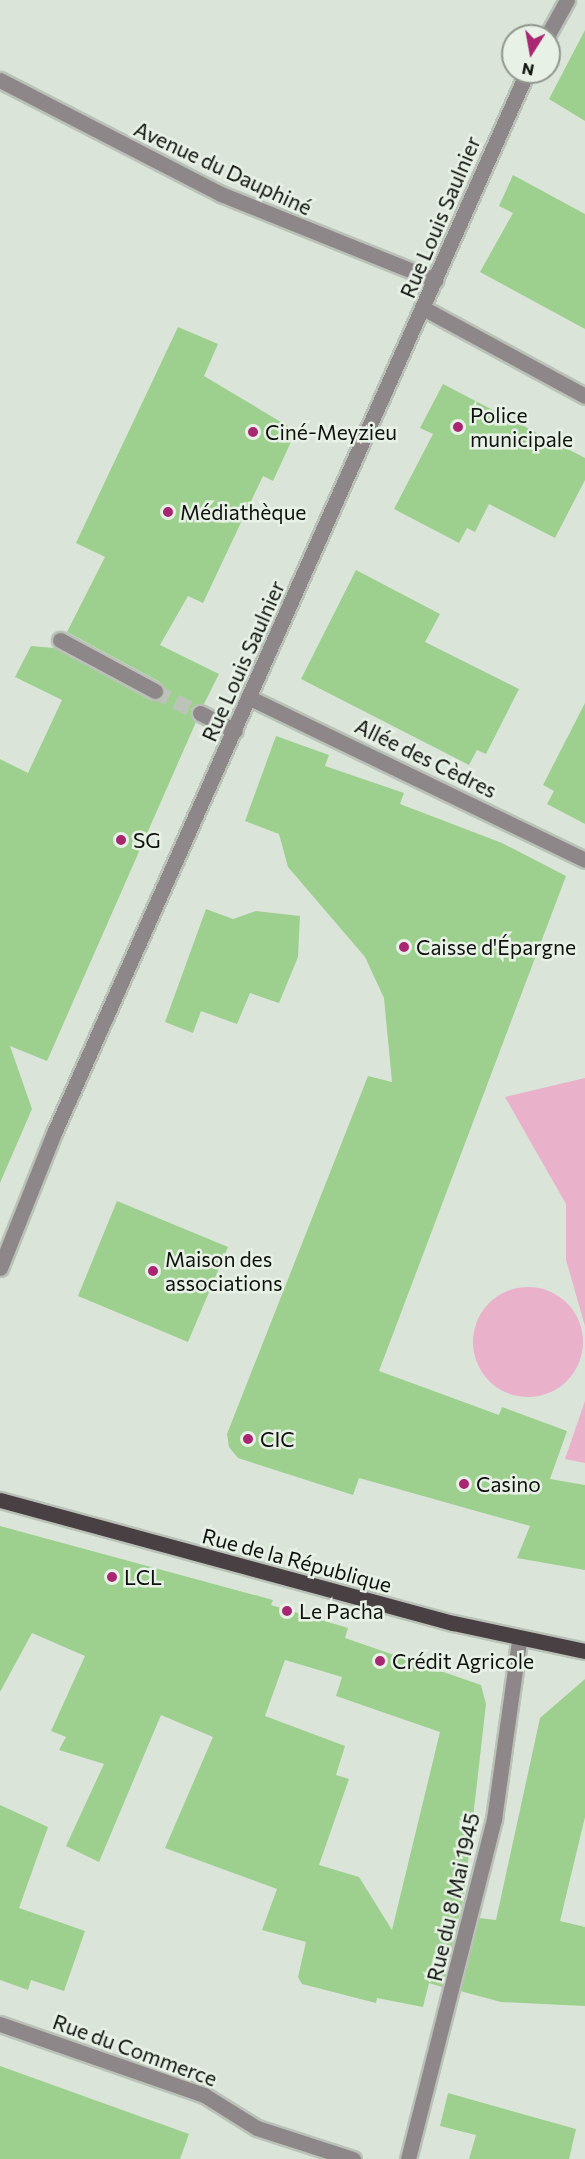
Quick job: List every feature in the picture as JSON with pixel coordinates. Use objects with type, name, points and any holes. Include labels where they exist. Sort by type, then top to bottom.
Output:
[{"type":"main road","name":"Rue de la République","points":[[0,1500],[519,1640],[585,1651]]},
{"type":"street","points":[[554,24],[567,0]]},
{"type":"street","name":"Avenue du Dauphiné","points":[[0,80],[221,194],[435,280]]},
{"type":"street","name":"Rue Louis Saulnier","points":[[0,1268],[54,1132],[522,84]]},
{"type":"street","points":[[423,308],[585,396]]},
{"type":"street","points":[[60,640],[155,691]]},
{"type":"street","name":"Allée des Cèdres","points":[[248,697],[585,860]]},
{"type":"street","points":[[200,713],[235,730]]},
{"type":"street","name":"Rue du 8 Mai 1945","points":[[408,2159],[494,1819],[519,1640]]},
{"type":"street","name":"Rue du Commerce","points":[[0,2024],[204,2095],[257,2127],[353,2159]]},
{"type":"shaded area","points":[[585,1078],[585,1326],[566,1260],[566,1204],[505,1097]]},
{"type":"shaded area","points":[[528,1287],[549,1291],[567,1303],[579,1321],[583,1342],[579,1363],[567,1381],[549,1393],[528,1397],[507,1393],[489,1381],[477,1363],[473,1342],[477,1321],[489,1303],[507,1291]]},
{"type":"shaded area","points":[[585,1401],[585,1463],[565,1459]]},
{"type":"building","points":[[585,30],[585,121],[549,99],[557,84],[561,84],[561,76]]},
{"type":"building","points":[[513,175],[585,214],[585,329],[480,272],[513,213],[499,206]]},
{"type":"building","points":[[178,327],[218,344],[204,376],[296,431],[273,481],[263,476],[203,603],[188,596],[160,645],[219,674],[204,704],[191,709],[196,722],[47,1061],[10,1046],[32,1109],[0,1183],[0,759],[28,773],[62,700],[15,677],[31,646],[54,648],[150,700],[164,695],[160,682],[67,632],[105,557],[76,543]]},
{"type":"building","points":[[443,384],[585,458],[585,480],[555,538],[489,504],[475,532],[467,528],[459,543],[394,509],[433,434],[420,428]]},
{"type":"building","points":[[356,570],[440,614],[425,642],[519,689],[486,754],[477,750],[469,765],[301,679]]},
{"type":"building","points":[[585,703],[585,824],[547,804],[554,791],[543,785]]},
{"type":"building","points":[[276,736],[329,755],[325,766],[404,793],[400,804],[502,843],[566,876],[379,1371],[499,1415],[502,1407],[567,1431],[550,1479],[585,1485],[585,1570],[517,1558],[530,1526],[359,1478],[353,1495],[238,1458],[229,1447],[227,1434],[368,1076],[392,1082],[384,998],[365,957],[288,867],[279,834],[245,821]]},
{"type":"building","points":[[206,909],[233,919],[256,911],[300,916],[298,957],[279,1003],[250,993],[237,1024],[201,1011],[193,1033],[165,1022]]},
{"type":"building","name":"Maison des associations","points":[[117,1201],[228,1247],[188,1342],[78,1296]]},
{"type":"building","points":[[0,1526],[273,1600],[271,1605],[348,1628],[345,1638],[481,1685],[486,1704],[464,1897],[442,1987],[429,1983],[423,2007],[377,1998],[376,2003],[302,1984],[298,1977],[306,1942],[262,1930],[277,1889],[165,1848],[213,1737],[161,1715],[99,1862],[66,1846],[104,1764],[59,1750],[66,1737],[51,1731],[85,1656],[32,1633],[0,1692]],"holes":[[[285,1660],[342,1677],[336,1696],[440,1732],[392,1930],[359,1877],[319,1865],[349,1779],[336,1775],[345,1746],[265,1716]]]},
{"type":"building","points":[[585,1679],[585,1817],[560,1921],[585,1927],[585,2006],[501,2002],[460,1991],[479,1918],[496,1920],[540,1718]]},
{"type":"building","points":[[0,1805],[48,1827],[19,1908],[85,1931],[64,1991],[31,1980],[28,1990],[0,1980]]},
{"type":"building","points":[[0,2066],[189,2134],[180,2159],[0,2159]]},
{"type":"building","points":[[448,2093],[576,2129],[569,2159],[469,2159],[476,2135],[440,2126]]},
{"type":"tunnel","points":[[155,691],[200,713]]},
{"type":"place","name":"Police municipale","points":[[458,427]]},
{"type":"place","name":"Ciné-Meyzieu","points":[[253,432]]},
{"type":"place","name":"Médiathèque","points":[[168,512]]},
{"type":"place","name":"SG","points":[[121,840]]},
{"type":"place","name":"Caisse d'Épargne","points":[[404,947]]},
{"type":"place","name":"Maison des associations","points":[[153,1271]]},
{"type":"place","name":"CIC","points":[[248,1439]]},
{"type":"place","name":"Casino","points":[[464,1484]]},
{"type":"place","name":"LCL","points":[[112,1577]]},
{"type":"place","name":"Le Pacha","points":[[287,1611]]},
{"type":"place","name":"Crédit Agricole","points":[[380,1661]]}]
